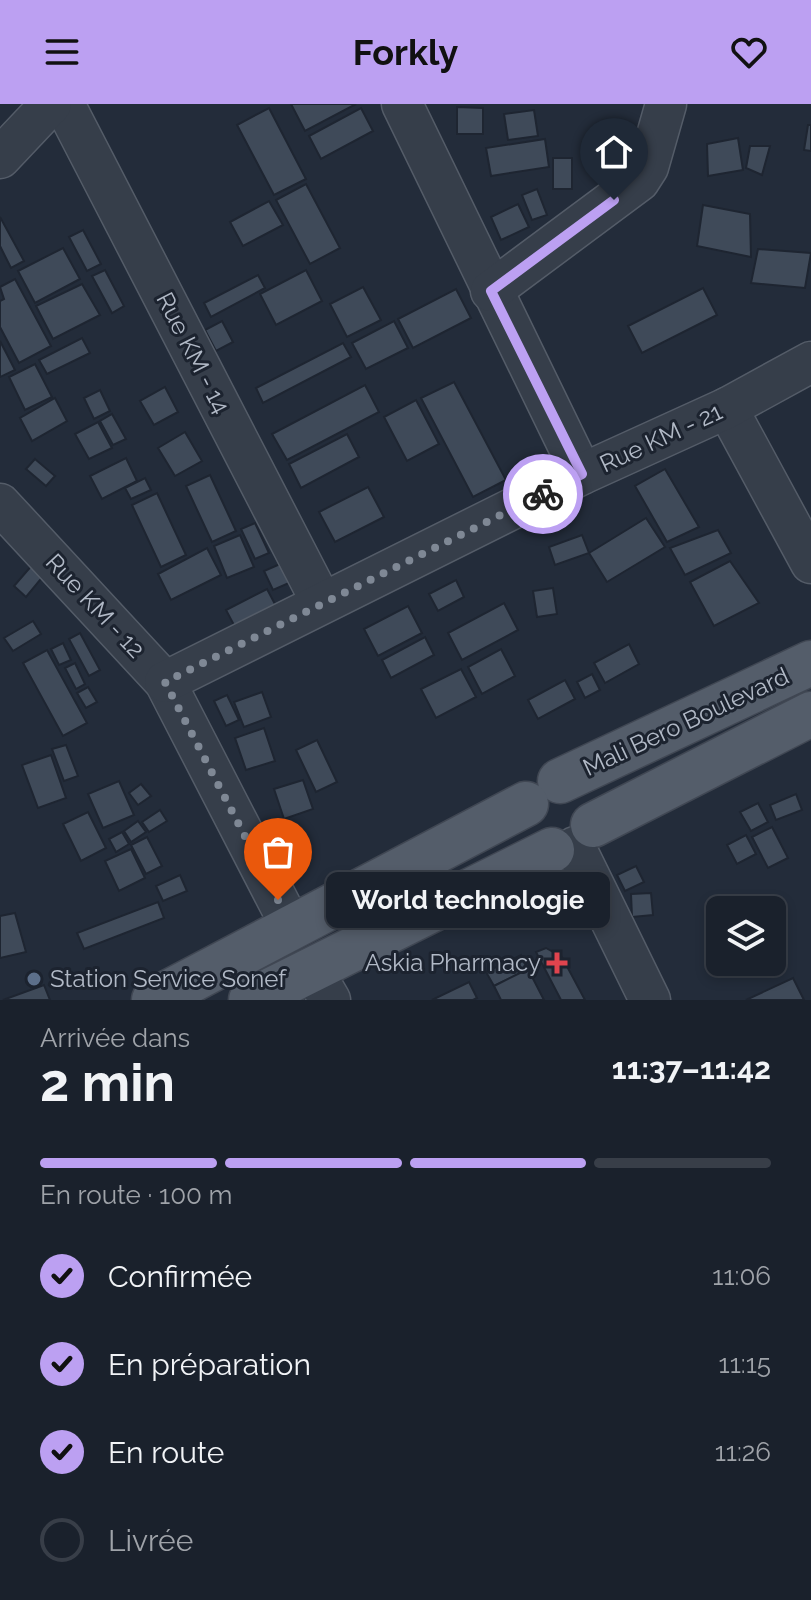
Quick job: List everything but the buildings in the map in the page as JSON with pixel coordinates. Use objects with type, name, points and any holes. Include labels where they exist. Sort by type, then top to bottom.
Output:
[{"type":"main road","name":"Mali Bero Boulevard","points":[[154,1000],[543,792],[811,663]]},
{"type":"main road","name":"Mali Bero Boulevard","points":[[251,1000],[321,984],[574,841],[811,714]]},
{"type":"main road","points":[[578,786],[588,795],[594,813],[574,841],[534,841],[527,829],[543,792],[578,786]]},
{"type":"street","points":[[0,158],[51,104]]},
{"type":"street","name":"Rue KM - 14","points":[[64,104],[322,603]]},
{"type":"street","points":[[491,291],[639,181],[648,167],[666,104]]},
{"type":"street","points":[[405,106],[491,291],[582,474]]},
{"type":"street","name":"Rue KM - 21","points":[[165,682],[582,474],[727,408],[811,362]]},
{"type":"street","points":[[727,408],[811,563]]},
{"type":"street","name":"Rue KM - 12","points":[[0,504],[165,682],[292,928]]},
{"type":"street","points":[[574,841],[650,1000]]},
{"type":"way so far","points":[[278,900],[165,682],[543,494]]},
{"type":"place","name":"World technologie","points":[[278,900]]},
{"type":"place","name":"Askia Pharmacy","points":[[557,963]]},
{"type":"place","name":"Station Service Sonef","points":[[34,979]]},
{"type":"route","points":[[543,494],[582,474],[491,291],[614,200]]}]
